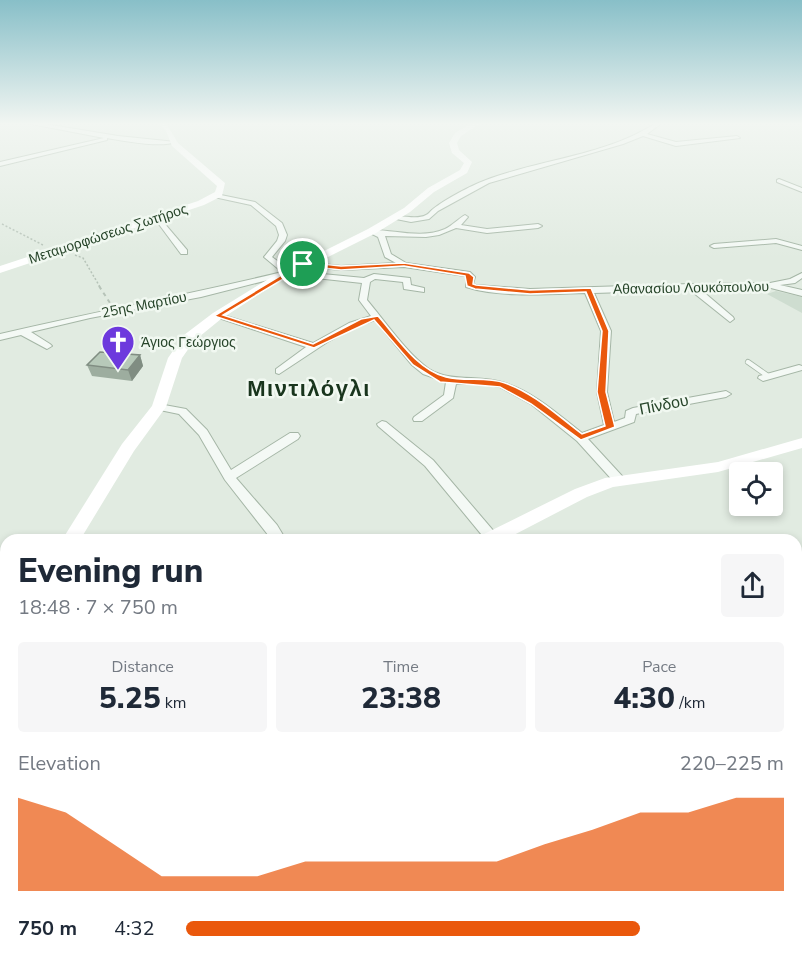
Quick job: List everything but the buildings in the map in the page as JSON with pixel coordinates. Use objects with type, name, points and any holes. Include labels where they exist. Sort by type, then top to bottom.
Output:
[{"type":"street","points":[[203,168],[222,185],[222,190],[216,196]]},
{"type":"street","points":[[75,534],[128,448],[159,407],[170,371],[182,345],[197,330],[303,264],[376,233],[467,168]]},
{"type":"street","points":[[394,218],[411,220],[427,218],[436,210],[477,186],[529,168]]},
{"type":"street","points":[[779,181],[802,190]]},
{"type":"street","points":[[216,196],[253,203],[279,225],[283,235],[281,241],[268,257],[288,273]]},
{"type":"street","name":"Μεταμορφώσεως Σωτήρος","points":[[0,270],[216,196]]},
{"type":"street","points":[[376,233],[423,236],[443,233],[457,226],[465,217]]},
{"type":"street","points":[[157,218],[184,252]]},
{"type":"street","points":[[457,226],[488,231],[538,226]]},
{"type":"street","points":[[376,233],[386,253],[404,264]]},
{"type":"street","points":[[714,246],[776,242],[802,248]]},
{"type":"street","name":"Αθανασίου Λουκόπουλου","points":[[303,264],[341,268],[404,264],[467,274],[471,277],[469,285],[475,287],[530,292],[766,285],[802,293]]},
{"type":"street","name":"25ης Μαρτίου","points":[[0,337],[288,273],[366,281],[374,276],[407,280],[407,287],[421,290]]},
{"type":"street","points":[[766,285],[792,281],[802,275]]},
{"type":"street","points":[[366,281],[363,300],[415,363],[428,372],[451,381],[482,381],[503,385],[534,402],[581,438],[619,480]]},
{"type":"street","points":[[691,286],[730,319]]},
{"type":"street","points":[[581,438],[610,427],[602,392],[606,331],[588,289]]},
{"type":"street","points":[[218,316],[314,346]]},
{"type":"street","points":[[279,371],[314,346],[363,320],[376,317]]},
{"type":"street","points":[[22,331],[47,346]]},
{"type":"street","points":[[766,377],[801,368]]},
{"type":"street","points":[[418,419],[449,396],[451,381]]},
{"type":"street","name":"Πίνδου","points":[[610,427],[630,420],[630,414],[633,411],[726,394]]},
{"type":"street","points":[[159,407],[182,411],[203,433],[229,477],[276,534]]},
{"type":"street","points":[[382,424],[429,464],[490,534]]},
{"type":"street","points":[[229,477],[294,436]]},
{"type":"street","points":[[502,534],[581,493],[619,480],[718,467],[802,443]]},
{"type":"lane","points":[[748,362],[766,377]]},
{"type":"path","points":[[2,224],[82,258],[89,275],[96,279],[114,310]]},
{"type":"shaded area","points":[[776,291],[802,297],[802,313],[767,294]]},
{"type":"place","name":"Άγιος Γεώργιος","points":[[118,371]]},
{"type":"district","name":"Μιντιλόγλι","points":[[309,389]]},
{"type":"route","points":[[303,264],[341,268],[404,264],[467,274],[471,277],[469,285],[517,292],[588,289],[606,331],[602,400],[610,427],[581,438],[534,402],[503,385],[482,381],[443,380],[415,363],[376,317],[363,320],[314,346],[218,316],[303,264]]}]
